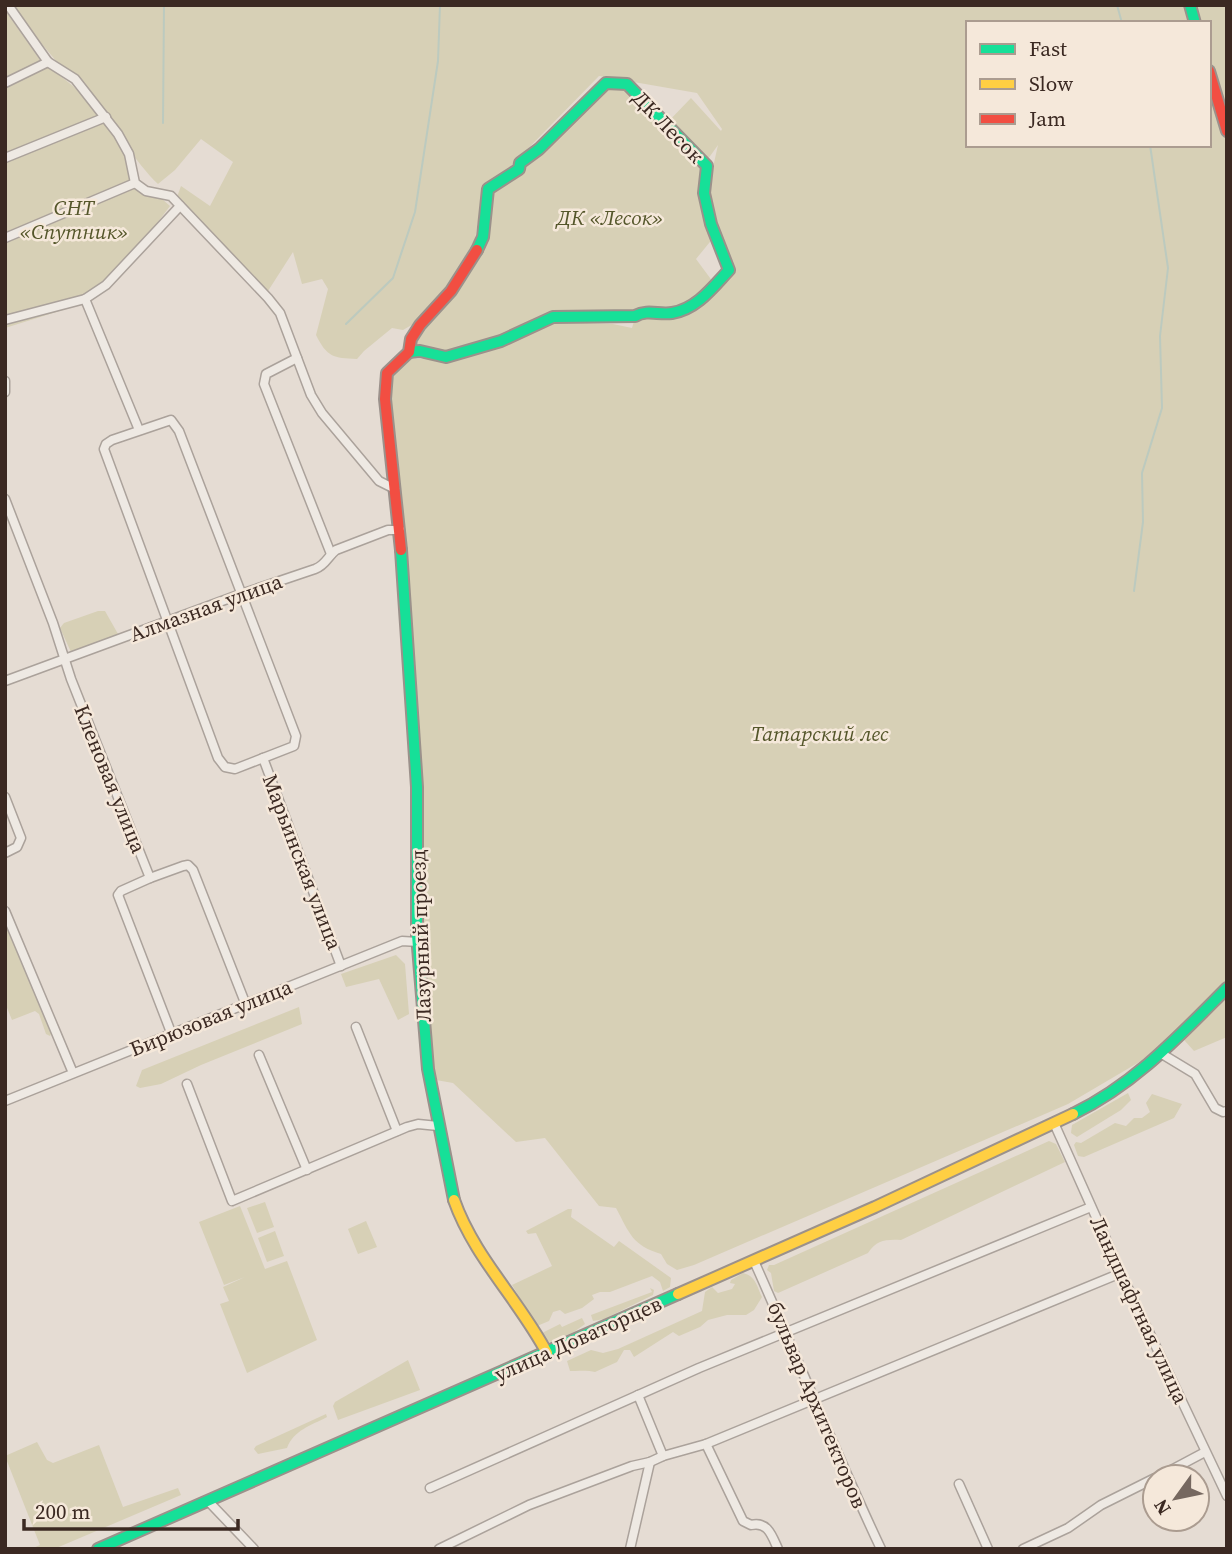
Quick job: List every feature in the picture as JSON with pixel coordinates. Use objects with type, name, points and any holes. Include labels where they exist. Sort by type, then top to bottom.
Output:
[{"type":"street","points":[[8,5],[48,62],[75,79],[106,117],[129,154],[135,183],[146,191],[171,196],[280,313],[311,395],[322,413],[379,481],[395,489]]},
{"type":"street","points":[[5,83],[48,62]]},
{"type":"street","points":[[1211,78],[1227,131]]},
{"type":"street","name":"ДК Лесок","points":[[395,489],[385,399],[387,373],[409,352],[411,339],[473,259],[483,237],[488,189],[519,169],[520,163],[539,149],[606,83],[627,84],[707,166],[704,193],[729,270],[681,313],[663,316],[644,311],[635,317],[554,317],[501,341],[446,357],[420,351],[409,352]]},
{"type":"street","points":[[5,158],[106,117]]},
{"type":"street","points":[[5,238],[135,183]]},
{"type":"street","points":[[5,320],[85,299],[106,285],[126,266],[180,206]]},
{"type":"street","points":[[85,299],[139,430]]},
{"type":"street","points":[[297,358],[266,374],[264,384],[331,554]]},
{"type":"street","points":[[5,381],[5,392]]},
{"type":"street","name":"Марьинская улица","points":[[171,420],[176,425],[241,594],[297,742],[294,746],[230,769],[221,764],[104,449],[106,444],[163,421],[171,420]]},
{"type":"street","name":"Лазурный проезд","points":[[395,489],[417,787],[418,942],[428,1069],[438,1126],[460,1220],[531,1323],[547,1353]]},
{"type":"street","name":"Кленовая улица","points":[[5,499],[71,679],[150,878],[188,865],[193,870],[246,1005]]},
{"type":"street","name":"Алмазная улица","points":[[5,681],[324,566],[331,554],[388,530],[400,530]]},
{"type":"street","name":"Марьинская улица","points":[[263,758],[341,966]]},
{"type":"street","points":[[5,797],[21,838],[17,847],[5,853]]},
{"type":"street","points":[[150,878],[121,891],[118,895],[172,1035]]},
{"type":"street","points":[[5,911],[73,1073]]},
{"type":"street","name":"Бирюзовая улица","points":[[5,1101],[402,941],[418,942]]},
{"type":"street","name":"улица Доваторцев","points":[[98,1549],[754,1261],[1095,1103],[1132,1079],[1162,1054],[1227,988]]},
{"type":"street","points":[[356,1027],[397,1131]]},
{"type":"street","points":[[1162,1054],[1195,1074],[1215,1108],[1227,1111]]},
{"type":"street","points":[[259,1055],[307,1170]]},
{"type":"street","points":[[187,1084],[232,1201],[397,1131],[418,1124],[438,1126]]},
{"type":"street","name":"Ландшафтная улица","points":[[1054,1123],[1121,1273],[1227,1496]]},
{"type":"street","points":[[430,1488],[638,1395],[1091,1207]]},
{"type":"street","name":"бульвар Архитекторов","points":[[754,1261],[838,1458],[881,1549]]},
{"type":"street","points":[[439,1549],[529,1505],[632,1466],[706,1444],[1121,1273]]},
{"type":"street","points":[[638,1395],[663,1456]]},
{"type":"street","points":[[706,1444],[743,1521],[746,1524],[764,1525],[778,1549]]},
{"type":"street","points":[[1184,1463],[1205,1452]]},
{"type":"street","points":[[630,1549],[650,1462]]},
{"type":"street","points":[[959,1484],[988,1549]]},
{"type":"street","points":[[1023,1549],[1068,1528],[1101,1505],[1141,1485]]},
{"type":"street","points":[[209,1502],[254,1549]]},
{"type":"green space","name":"Татарский лес","points":[[14,5],[1227,5],[1227,1037],[1194,1051],[1176,1031],[1141,1061],[1068,1104],[677,1270],[667,1264],[661,1254],[644,1247],[633,1237],[616,1208],[599,1206],[545,1138],[516,1142],[453,1083],[436,1080],[432,1070],[428,1003],[404,531],[389,408],[393,369],[410,359],[444,359],[506,344],[555,322],[613,324],[632,328],[634,321],[642,317],[634,313],[549,315],[499,340],[446,354],[419,349],[413,342],[482,254],[490,194],[519,173],[609,86],[629,90],[665,125],[691,98],[721,131],[722,129],[697,93],[599,76],[483,191],[475,239],[454,277],[422,319],[403,330],[392,328],[357,359],[332,355],[320,342],[316,335],[328,289],[322,279],[302,284],[293,252],[268,291],[177,197],[181,186],[210,206],[233,162],[201,139],[175,170],[158,184],[95,112],[119,142],[135,189],[162,199],[170,206],[111,284],[82,304],[5,328],[5,10],[40,60],[85,99],[41,43]],"holes":[[[718,145],[708,190],[715,230],[732,273],[713,282],[696,259],[714,237],[703,166]]]},
{"type":"green space","points":[[105,611],[118,634],[71,652],[60,628],[64,623]]},
{"type":"green space","points":[[5,922],[52,1032],[50,1036],[46,1034],[39,1014],[35,1011],[12,1020],[5,1003]]},
{"type":"green space","points":[[396,955],[405,964],[409,1014],[398,1020],[379,979],[346,987],[341,974]]},
{"type":"green space","points":[[299,1007],[302,1024],[161,1084],[140,1088],[136,1086],[142,1070]]},
{"type":"green space","points":[[1128,1093],[1131,1100],[1121,1110],[1077,1137],[1071,1133],[1072,1125]]},
{"type":"green space","points":[[1152,1094],[1182,1104],[1174,1118],[1084,1157],[1078,1156],[1074,1145],[1076,1142],[1081,1143],[1115,1123],[1126,1126],[1134,1118],[1142,1118],[1150,1112],[1146,1103]]},
{"type":"green space","points":[[1049,1141],[1056,1144],[1065,1162],[901,1240],[882,1241],[868,1253],[778,1293],[774,1291],[771,1273],[767,1270],[769,1265]]},
{"type":"green space","points":[[265,1202],[274,1227],[257,1233],[247,1208]]},
{"type":"green space","points":[[240,1206],[265,1269],[287,1261],[317,1340],[247,1373],[220,1304],[229,1301],[223,1287],[245,1277],[224,1285],[199,1222]]},
{"type":"green space","points":[[572,1209],[571,1217],[614,1247],[619,1241],[671,1278],[670,1287],[663,1291],[660,1282],[652,1276],[610,1292],[592,1295],[594,1299],[582,1308],[565,1314],[560,1310],[553,1312],[549,1321],[537,1326],[512,1285],[552,1266],[536,1233],[528,1234],[526,1231]]},
{"type":"green space","points":[[366,1221],[377,1247],[358,1254],[348,1229]]},
{"type":"green space","points":[[275,1231],[284,1256],[267,1262],[258,1238]]},
{"type":"green space","points":[[743,1273],[753,1279],[762,1297],[754,1310],[746,1315],[727,1315],[708,1320],[700,1327],[679,1336],[673,1332],[634,1357],[630,1350],[624,1350],[617,1362],[595,1372],[570,1371],[567,1361],[591,1350],[603,1353],[618,1349],[702,1311],[705,1292],[712,1287],[718,1293],[732,1289],[735,1284],[730,1283],[731,1280]]},
{"type":"green space","points":[[650,1288],[654,1290],[653,1295],[604,1319],[593,1321],[591,1315],[652,1292]]},
{"type":"green space","points":[[582,1318],[585,1324],[551,1342],[546,1341],[542,1333],[560,1324],[562,1327]]},
{"type":"green space","points":[[408,1360],[420,1390],[338,1420],[333,1406],[335,1402]]},
{"type":"green space","points":[[326,1414],[327,1417],[298,1433],[287,1448],[258,1454],[254,1449],[256,1446]]},
{"type":"green space","points":[[37,1442],[47,1460],[53,1463],[99,1445],[123,1507],[178,1488],[181,1495],[54,1549],[31,1549],[40,1545],[5,1456]]},
{"type":"waterway","points":[[163,123],[164,5]]},
{"type":"waterway","points":[[346,324],[393,278],[415,212],[438,61],[440,5]]},
{"type":"waterway","points":[[1117,5],[1121,21]]},
{"type":"waterway","points":[[1134,591],[1143,522],[1142,473],[1162,408],[1160,336],[1168,268],[1150,147]]},
{"type":"traffic: fast","points":[[1190,5],[1194,21]]},
{"type":"traffic: fast","points":[[409,352],[420,351],[446,357],[501,341],[553,317],[635,316],[681,311],[697,302],[729,270],[711,224],[704,193],[707,166],[627,84],[606,83],[539,149],[520,163],[519,169],[488,189],[483,237],[477,250]]},
{"type":"traffic: fast","points":[[401,550],[417,787],[417,935],[428,1069],[454,1200]]},
{"type":"traffic: fast","points":[[1073,1114],[1136,1074],[1174,1041],[1227,988]]},
{"type":"traffic: fast","points":[[98,1549],[678,1294]]},
{"type":"traffic: slow","points":[[678,1294],[875,1207],[1073,1114]]},
{"type":"traffic: slow","points":[[454,1200],[473,1240],[547,1353]]},
{"type":"traffic: jam","points":[[1211,78],[1227,131]]},
{"type":"traffic: jam","points":[[401,550],[385,399],[387,373],[409,352],[411,339],[420,325],[451,291],[477,250]]},
{"type":"park label","name":"ДК «Лесок»","points":[[610,218]]},
{"type":"park label","name":"СНТ «Спутник»","points":[[74,220]]}]
